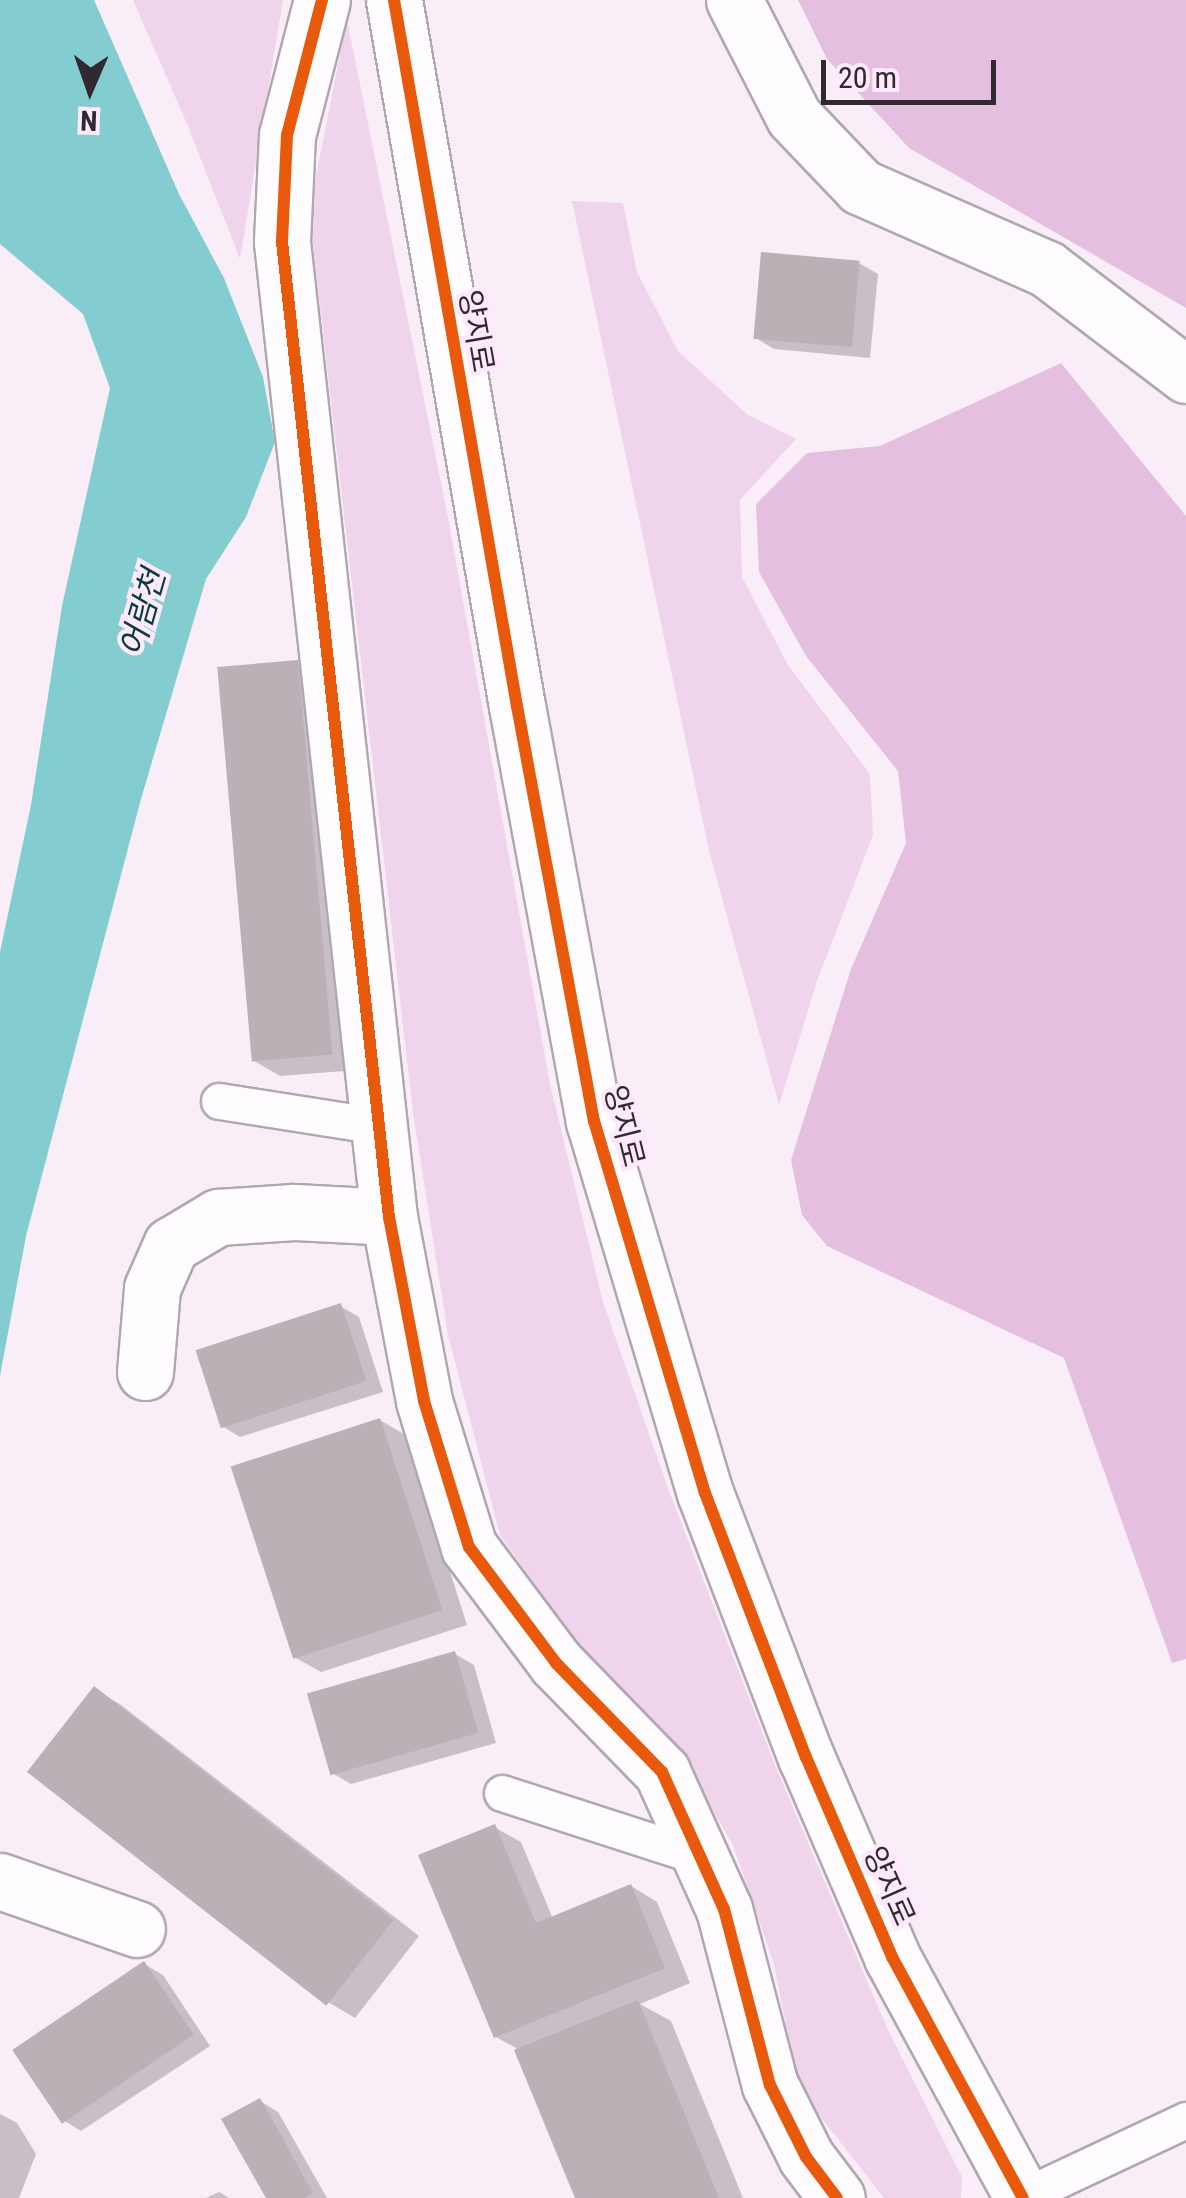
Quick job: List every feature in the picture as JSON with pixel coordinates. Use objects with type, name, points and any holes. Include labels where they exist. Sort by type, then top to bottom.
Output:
[{"type":"street","points":[[322,0],[287,134],[282,242],[389,1217],[424,1401],[469,1548],[556,1662],[662,1772],[724,1909],[770,2085],[806,2156],[836,2198]]},
{"type":"street","name":"양지로","points":[[394,0],[594,1121],[705,1493],[806,1757],[892,1956],[1022,2198]]},
{"type":"street","points":[[734,0],[794,118],[861,188],[1046,269],[1186,375]]},
{"type":"street","points":[[146,1372],[152,1288],[171,1245],[218,1217],[294,1212],[389,1217]]},
{"type":"street","points":[[0,1881],[138,1929]]},
{"type":"lane","points":[[218,1101],[379,1126]]},
{"type":"lane","points":[[502,1793],[700,1857]]},
{"type":"lane","points":[[1022,2198],[1186,2120]]},
{"type":"shaded area","points":[[133,0],[283,0],[240,259],[187,124]]},
{"type":"shaded area","points":[[798,0],[1186,0],[1186,308],[909,148],[827,59]]},
{"type":"shaded area","points":[[347,20],[448,517],[550,1084],[603,1302],[669,1491],[775,1765],[888,2030],[962,2177],[961,2198],[884,2198],[798,2088],[774,1964],[733,1845],[681,1756],[604,1683],[500,1535],[448,1335],[413,1113],[309,211]]},
{"type":"shaded area","points":[[572,201],[623,203],[637,272],[678,351],[748,415],[796,439],[740,500],[742,577],[788,665],[870,774],[873,835],[817,981],[779,1105],[709,851]]},
{"type":"shaded area","points":[[1061,363],[1186,516],[1186,1659],[1172,1663],[1064,1358],[827,1246],[802,1215],[791,1160],[851,969],[906,843],[898,771],[806,656],[759,572],[756,504],[807,453],[880,446]]},
{"type":"water","name":"어람천","points":[[0,0],[94,0],[179,194],[224,278],[263,377],[275,442],[246,517],[206,579],[141,799],[26,1236],[0,1376],[0,952],[31,805],[62,606],[110,388],[83,314],[0,244]]},
{"type":"building","points":[[761,252],[860,261],[852,347],[753,339]]},
{"type":"building","points":[[298,660],[333,1054],[252,1062],[217,667]]},
{"type":"building","points":[[341,1303],[366,1381],[221,1428],[195,1350]]},
{"type":"building","points":[[380,1418],[442,1610],[293,1659],[231,1467]]},
{"type":"building","points":[[455,1651],[478,1733],[330,1775],[307,1693]]},
{"type":"building","points":[[94,1686],[393,1920],[326,2006],[27,1772]]},
{"type":"building","points":[[495,1824],[536,1923],[631,1884],[665,1968],[494,2038],[418,1855]]},
{"type":"building","points":[[144,1961],[194,2035],[62,2124],[12,2050]]},
{"type":"building","points":[[638,2000],[719,2198],[575,2198],[514,2050]]},
{"type":"building","points":[[260,2098],[313,2193],[304,2198],[266,2198],[221,2119]]},
{"type":"cycle path","points":[[322,0],[287,135],[282,242],[389,1217],[424,1401],[469,1547],[556,1663],[662,1772],[724,1909],[770,2085],[806,2157],[837,2198]]},
{"type":"cycle path","points":[[394,0],[594,1121],[705,1493],[806,1757],[892,1957],[1023,2198]]}]
